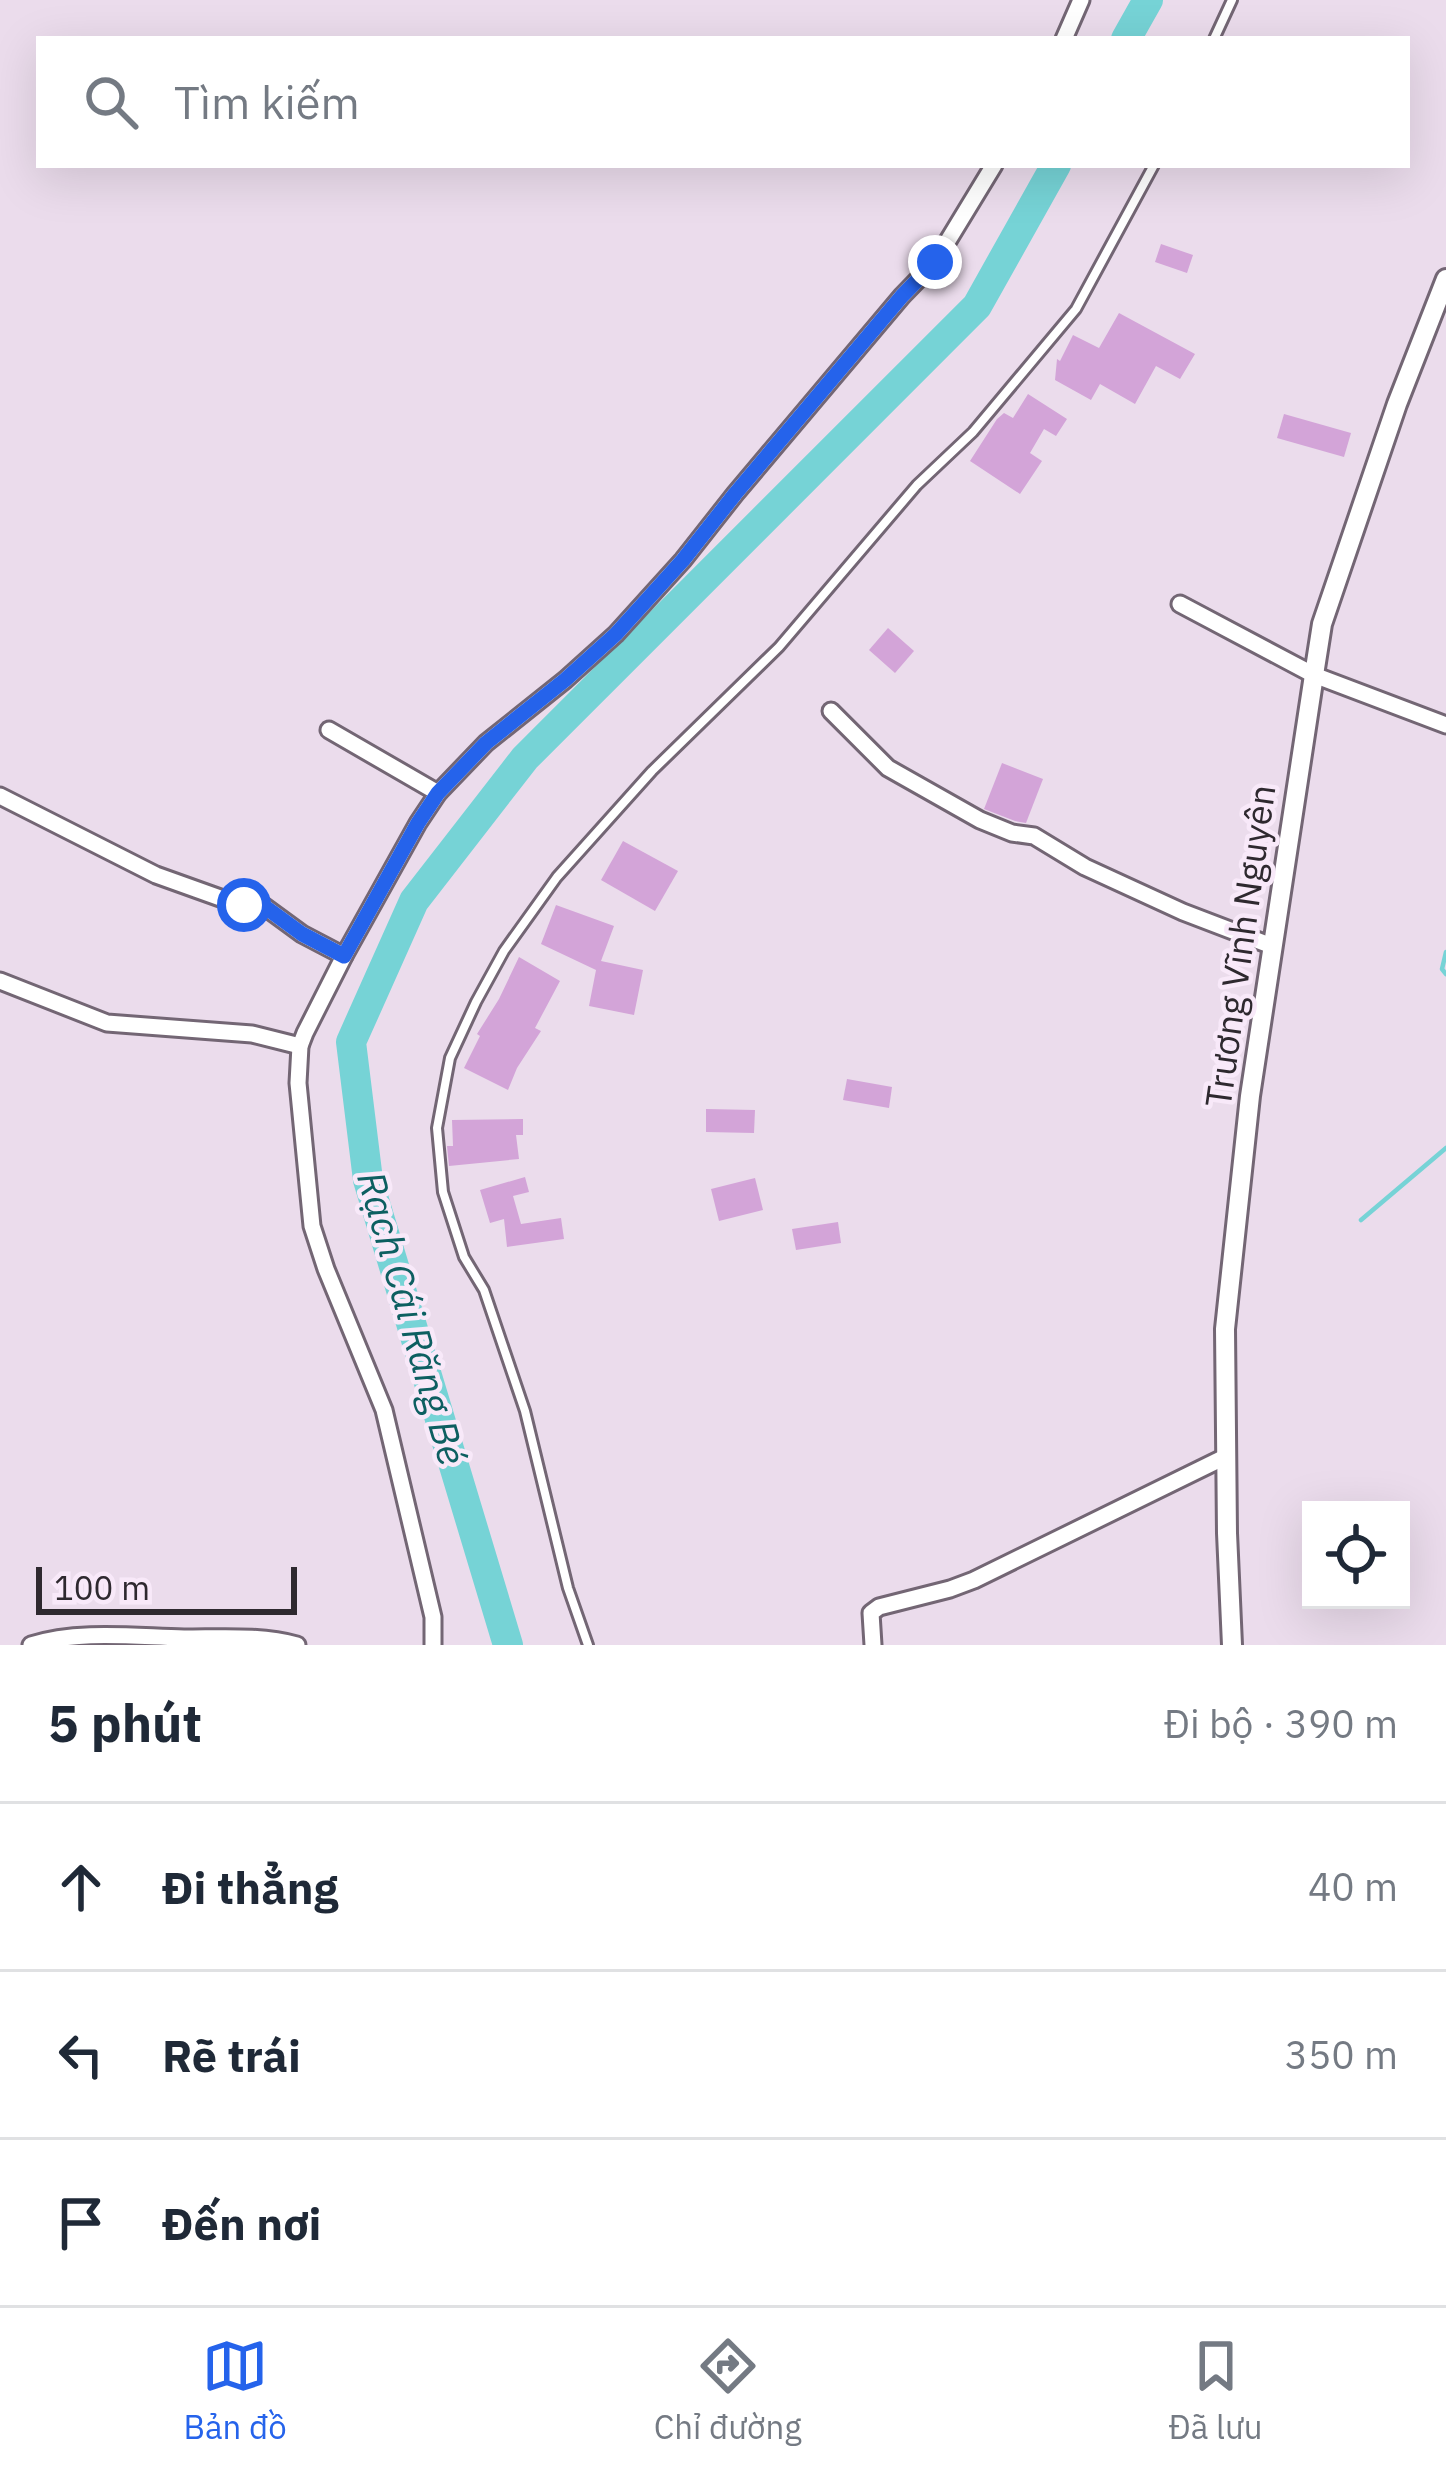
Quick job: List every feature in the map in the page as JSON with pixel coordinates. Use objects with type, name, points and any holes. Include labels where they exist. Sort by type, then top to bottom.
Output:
[{"type":"street","points":[[1065,36],[1082,0]]},
{"type":"street","points":[[433,1645],[433,1617],[385,1410],[312,1226],[298,1083],[300,1046],[344,956],[438,793],[486,743],[616,634],[683,560],[935,262],[992,168]]},
{"type":"street","name":"Trương Vĩnh Nguyên","points":[[1232,1645],[1225,1329],[1250,1096],[1314,675],[1322,625],[1396,404],[1445,284]]},
{"type":"street","points":[[1180,604],[1314,675],[1446,725]]},
{"type":"street","points":[[831,711],[889,768],[980,820],[1034,836],[1085,867],[1273,946]]},
{"type":"street","points":[[329,730],[438,793]]},
{"type":"street","points":[[0,796],[156,875],[237,904],[261,904],[302,934],[344,956]]},
{"type":"street","points":[[0,981],[107,1023],[252,1034],[300,1046]]},
{"type":"street","points":[[873,1645],[871,1612],[879,1607],[974,1580],[1227,1456]]},
{"type":"street","points":[[31,1645],[65,1639],[146,1637],[265,1638],[297,1645]]},
{"type":"lane","points":[[1215,36],[1232,0]]},
{"type":"lane","points":[[588,1645],[568,1588],[525,1411],[484,1290],[464,1257],[443,1192],[437,1128],[450,1058],[503,951],[557,877],[652,771],[779,646],[917,485],[973,432],[1076,310],[1152,168]]},
{"type":"building","points":[[1161,244],[1193,255],[1187,273],[1155,262]]},
{"type":"building","points":[[1119,313],[1195,354],[1180,379],[1156,366],[1135,404],[1100,384],[1091,400],[1055,380],[1057,359],[1060,361],[1073,335],[1099,348]]},
{"type":"building","points":[[1028,394],[1067,419],[1056,436],[1044,429],[1030,453],[1042,461],[1020,494],[970,461],[997,419],[1004,413],[1013,418]]},
{"type":"building","points":[[1284,414],[1351,433],[1344,457],[1277,438]]},
{"type":"building","points":[[888,628],[914,651],[895,673],[869,650]]},
{"type":"building","points":[[1002,763],[1043,779],[1026,823],[984,809]]},
{"type":"building","points":[[623,841],[678,871],[655,911],[601,880]]},
{"type":"building","points":[[556,905],[614,926],[601,961],[643,970],[634,1015],[589,1006],[596,970],[541,944]]},
{"type":"building","points":[[519,957],[560,981],[535,1028],[541,1031],[508,1090],[464,1068]]},
{"type":"building","points":[[847,1079],[892,1087],[889,1108],[843,1100]]},
{"type":"building","points":[[706,1109],[755,1110],[754,1133],[706,1132]]},
{"type":"building","points":[[523,1119],[523,1135],[516,1135],[519,1159],[449,1166],[452,1120]]},
{"type":"building","points":[[525,1177],[529,1192],[513,1196],[521,1224],[561,1218],[564,1239],[507,1247],[504,1219],[490,1223],[480,1190]]},
{"type":"building","points":[[755,1178],[763,1210],[719,1221],[711,1189]]},
{"type":"building","points":[[838,1222],[841,1243],[796,1250],[792,1229]]},
{"type":"waterway","name":"Rạch Cái Răng Bé","points":[[1128,36],[1148,0]]},
{"type":"waterway","name":"Rạch Cái Răng Bé","points":[[508,1645],[368,1180],[351,1042],[414,901],[525,758],[977,306],[1054,168]]},
{"type":"waterway","points":[[1446,952],[1442,969],[1446,974]]},
{"type":"waterway","points":[[1361,1220],[1446,1148]]},
{"type":"route","points":[[244,905],[261,904],[302,934],[344,956],[438,793],[486,743],[616,634],[935,262]]}]
